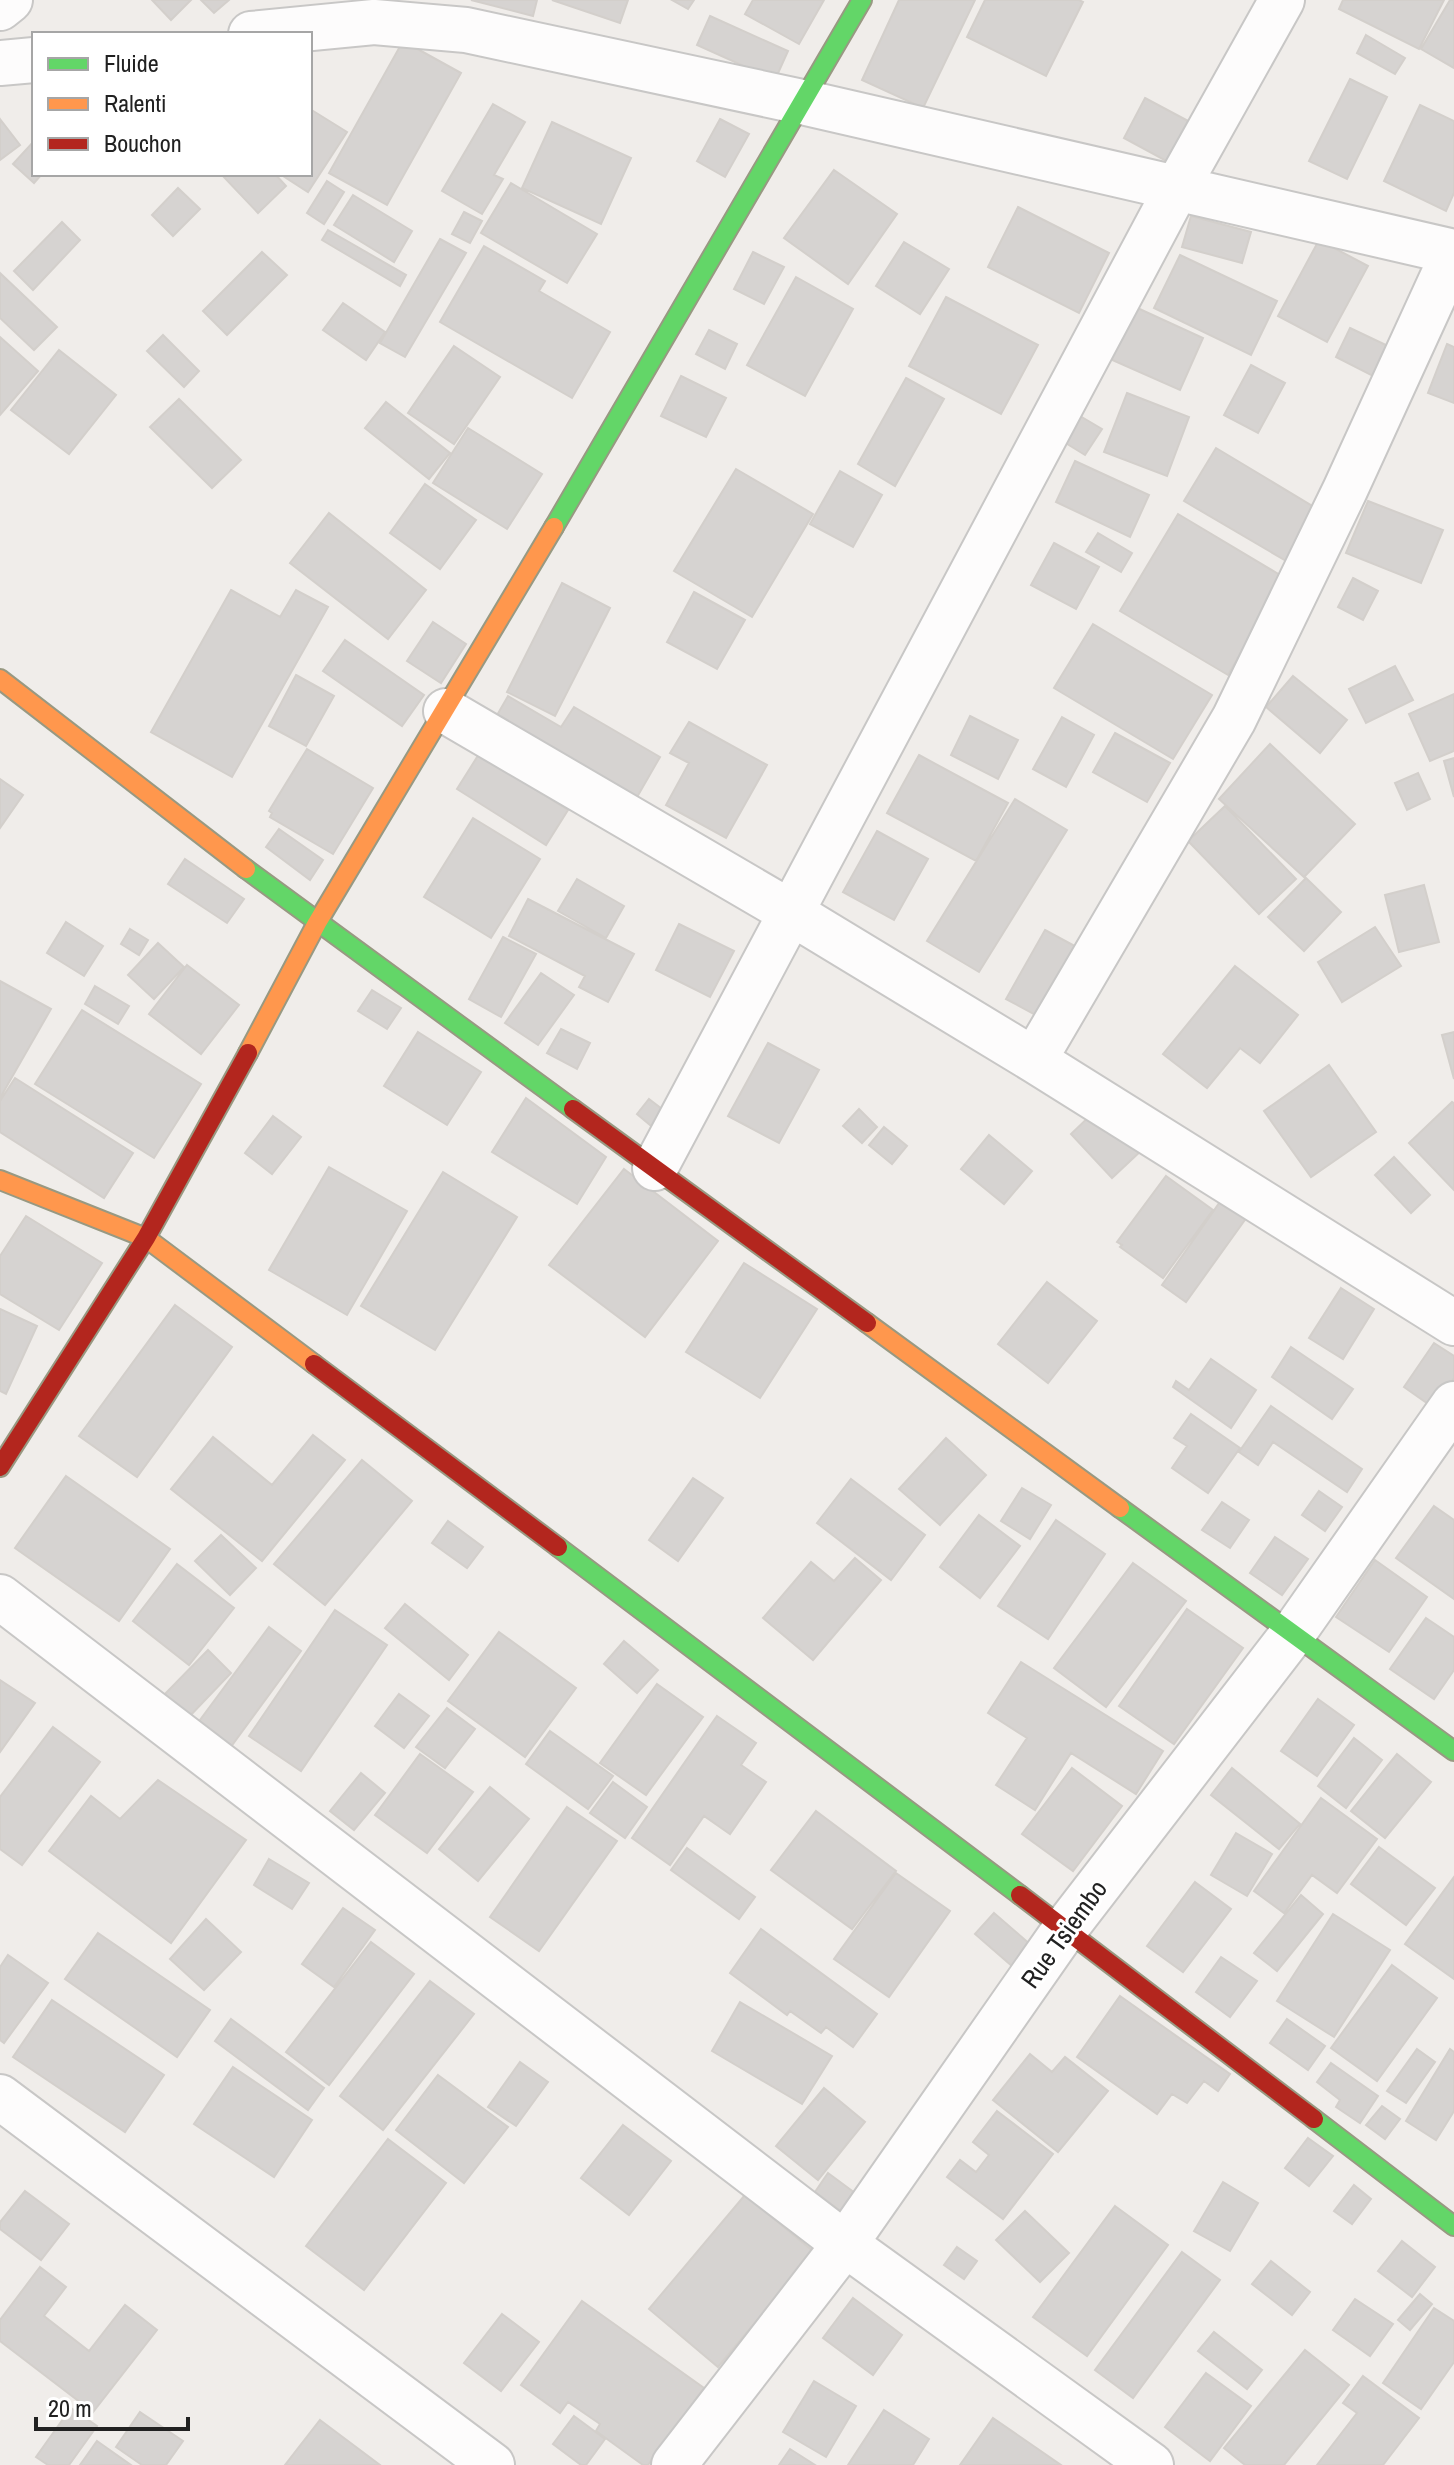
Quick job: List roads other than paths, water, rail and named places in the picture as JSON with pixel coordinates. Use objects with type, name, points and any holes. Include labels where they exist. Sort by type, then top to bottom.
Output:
[{"type":"street","points":[[0,8],[10,0]]},
{"type":"street","points":[[0,1467],[146,1238],[317,923],[446,711],[862,0]]},
{"type":"street","points":[[655,1168],[1178,186],[1282,0]]},
{"type":"street","points":[[272,32],[374,22],[466,30],[1178,186],[1454,252],[1345,490],[1234,719],[1034,1060]]},
{"type":"street","points":[[0,63],[32,60]]},
{"type":"street","points":[[0,679],[317,923],[1454,1751]]},
{"type":"street","points":[[446,711],[790,912],[1034,1060],[1454,1323]]},
{"type":"street","points":[[0,1180],[146,1238],[1065,1929],[1454,2226]]},
{"type":"street","name":"Rue Tsiembo","points":[[674,2465],[845,2244],[1065,1929],[1294,1632],[1454,1404]]},
{"type":"street","points":[[0,1597],[845,2244],[1151,2465]]},
{"type":"street","points":[[0,2097],[492,2465]]}]
